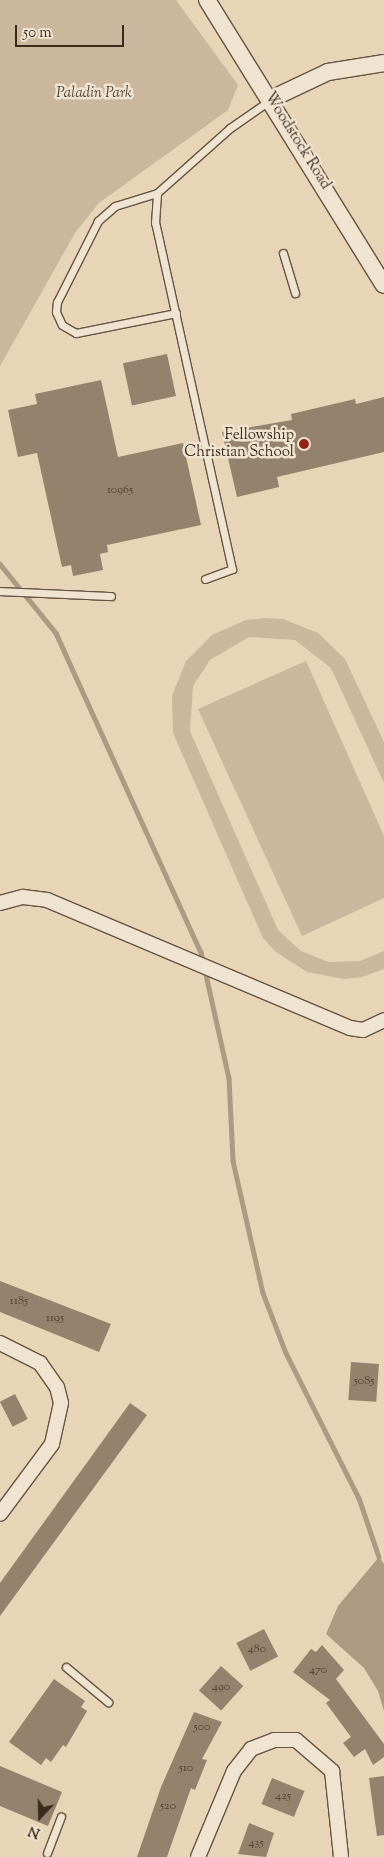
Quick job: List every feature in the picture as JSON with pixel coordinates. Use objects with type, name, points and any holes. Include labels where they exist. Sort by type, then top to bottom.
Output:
[{"type":"street","name":"Woodstock Road","points":[[207,0],[271,99],[384,285]]},
{"type":"street","points":[[271,99],[328,72],[384,63]]},
{"type":"street","points":[[0,903],[23,897],[47,900],[350,1028],[363,1030],[384,1020]]},
{"type":"street","points":[[0,1343],[40,1363],[57,1387],[61,1403],[52,1444],[0,1514]]},
{"type":"street","points":[[198,1857],[234,1771],[251,1749],[274,1740],[296,1740],[332,1771],[341,1857]]},
{"type":"lane","points":[[176,313],[76,333],[62,325],[56,312],[56,302],[98,221],[115,206],[157,193],[230,128],[271,99]]},
{"type":"lane","points":[[157,193],[155,223],[232,569],[205,579]]},
{"type":"lane","points":[[283,253],[295,293]]},
{"type":"lane","points":[[0,591],[111,596]]},
{"type":"lane","points":[[66,1667],[108,1702]]},
{"type":"lane","points":[[47,1853],[61,1817]]},
{"type":"green space","name":"Paladin Park","points":[[0,0],[176,0],[238,85],[228,110],[99,203],[75,233],[0,366]]},
{"type":"green space","points":[[283,619],[318,633],[345,659],[384,742],[384,783],[331,668],[295,640],[249,637],[210,660],[193,686],[190,731],[278,930],[301,951],[329,962],[360,961],[384,951],[384,969],[362,977],[344,979],[307,972],[276,952],[263,938],[173,733],[172,696],[186,661],[212,635],[246,620]]},
{"type":"green space","points":[[306,661],[384,836],[384,898],[302,936],[198,709]]},
{"type":"shaded area","points":[[379,1557],[384,1564],[384,1711],[378,1691],[364,1668],[326,1634],[338,1606]]},
{"type":"building","points":[[167,354],[176,396],[132,405],[123,363]]},
{"type":"building","name":"Fellowship Christian School","points":[[101,380],[118,457],[183,443],[201,525],[107,545],[108,552],[100,554],[103,570],[73,576],[71,565],[62,567],[37,453],[18,457],[8,410],[37,404],[35,394]]},
{"type":"building","name":"Fellowship Christian School","points":[[384,397],[384,452],[277,477],[279,487],[237,497],[222,432],[292,420],[291,414],[355,399],[356,404]]},
{"type":"building","points":[[0,1281],[111,1324],[99,1352],[0,1312]]},
{"type":"building","points":[[351,1362],[379,1364],[376,1402],[348,1400]]},
{"type":"building","points":[[15,1394],[28,1419],[13,1427],[0,1402]]},
{"type":"building","points":[[130,1403],[147,1415],[0,1616],[0,1583]]},
{"type":"building","points":[[264,1629],[278,1657],[250,1671],[236,1643]]},
{"type":"building","points":[[322,1645],[344,1670],[336,1679],[384,1744],[384,1757],[373,1765],[365,1749],[354,1757],[343,1743],[351,1737],[326,1703],[330,1700],[293,1672],[311,1649],[316,1652]]},
{"type":"building","points":[[221,1666],[243,1686],[221,1711],[199,1691]]},
{"type":"building","points":[[54,1679],[85,1701],[81,1707],[87,1711],[66,1747],[63,1745],[51,1762],[46,1758],[41,1765],[9,1742]]},
{"type":"building","points":[[194,1712],[222,1722],[202,1759],[207,1760],[195,1790],[191,1788],[167,1857],[137,1857],[161,1787]]},
{"type":"building","points":[[0,1766],[62,1792],[48,1826],[0,1806]]},
{"type":"building","points":[[384,1776],[384,1835],[377,1836],[369,1778]]},
{"type":"building","points":[[272,1778],[304,1791],[294,1817],[262,1804]]},
{"type":"building","points":[[249,1823],[274,1833],[266,1857],[238,1854]]},
{"type":"waterway","points":[[0,564],[56,633],[201,952],[229,1078],[233,1161],[263,1293],[286,1353],[359,1498],[379,1557]]},
{"type":"place","name":"Fellowship Christian School","points":[[304,444]]}]
